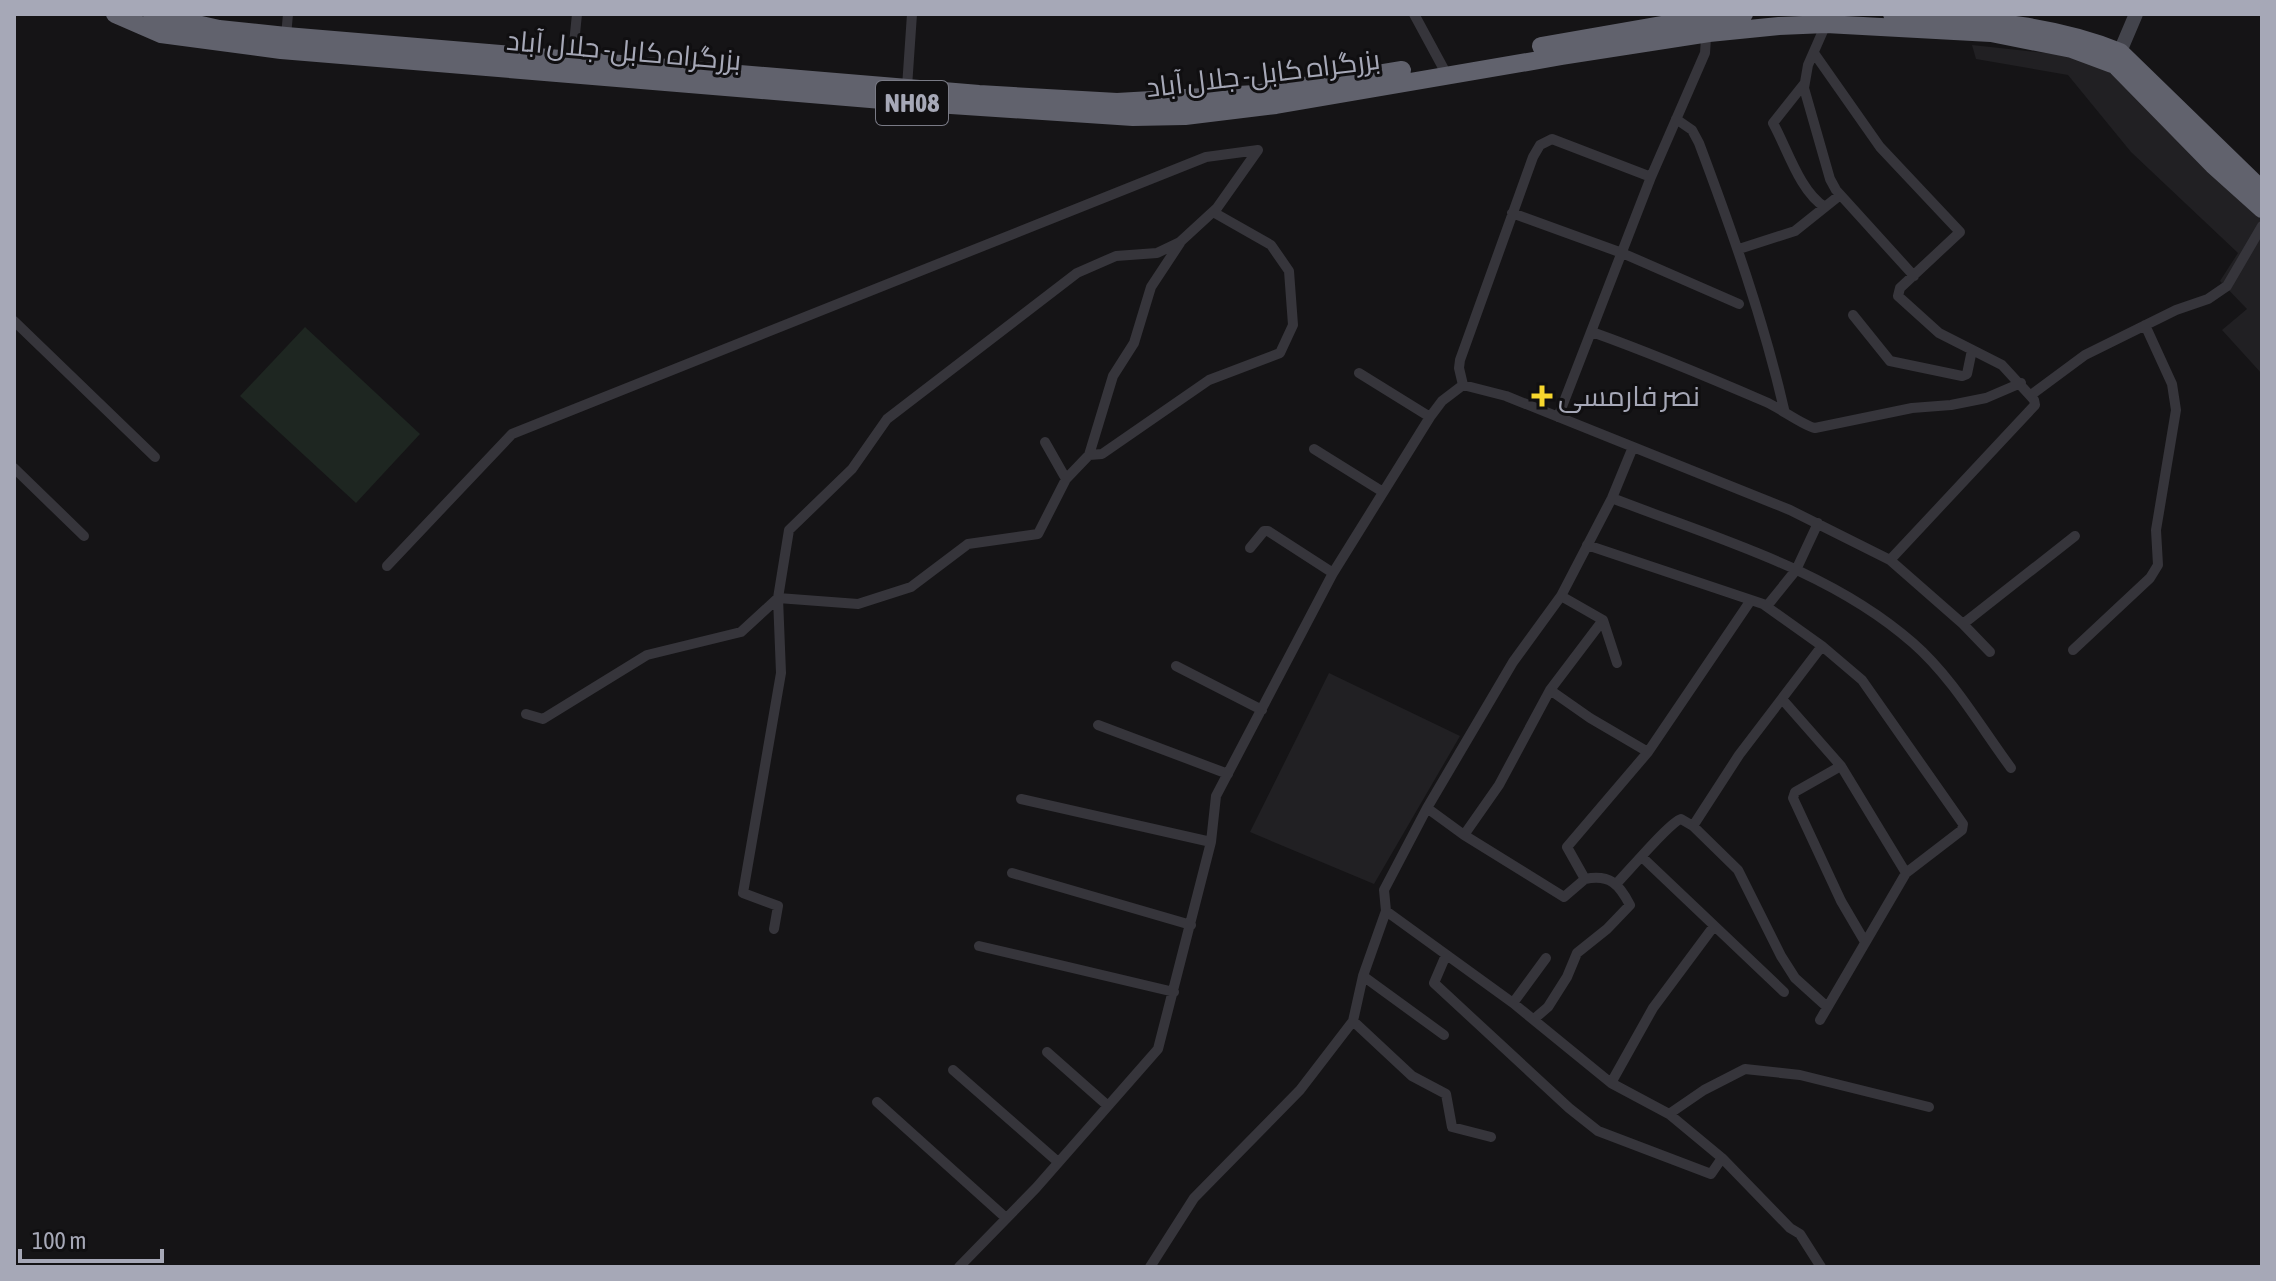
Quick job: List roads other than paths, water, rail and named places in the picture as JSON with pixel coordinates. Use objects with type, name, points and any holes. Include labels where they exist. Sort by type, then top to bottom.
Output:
[{"type":"highway","name":"بزرگراه کابل- جلال آباد","points":[[115,14],[161,34],[281,50],[1117,102],[1255,94],[1709,33],[1826,24],[1991,33],[2117,58],[2213,165],[2262,209]]},
{"type":"highway","name":"بزرگراه کابل- جلال آباد","points":[[152,14],[219,29],[891,101],[1133,117],[1185,116],[1276,105],[1689,17],[1744,14]]},
{"type":"highway","name":"بزرگراه کابل- جلال آباد","points":[[1892,14],[2022,24],[2095,42],[2117,58],[2262,190]]},
{"type":"street","points":[[286,36],[288,14]]},
{"type":"street","points":[[572,66],[577,14]]},
{"type":"street","points":[[907,87],[912,14]]},
{"type":"street","points":[[1414,14],[1444,69]]},
{"type":"street","points":[[2117,58],[2136,14]]},
{"type":"street","points":[[1825,207],[1815,199],[1798,175],[1784,139],[1773,123],[1804,84],[1826,24]]},
{"type":"street","points":[[1558,417],[1651,177],[1705,53],[1709,33]]},
{"type":"street","points":[[1814,53],[1880,147],[1960,232],[1900,288],[1898,296],[1939,333],[2002,365],[2031,395],[2035,405],[1890,560]]},
{"type":"street","points":[[1804,84],[1830,179],[1840,195],[1914,276]]},
{"type":"street","points":[[1676,119],[1692,130],[1699,143],[1739,249],[1774,364],[1784,409]]},
{"type":"street","points":[[1463,385],[1460,360],[1512,213],[1540,145],[1548,139],[1559,141],[1651,177]]},
{"type":"street","points":[[387,566],[512,434],[1206,157],[1258,150],[1213,212],[1180,242],[1151,287],[1134,343],[1113,376],[1089,455],[1066,479],[1038,534],[968,544],[911,587],[858,604],[778,598],[741,632],[647,655],[543,719],[526,714]]},
{"type":"street","points":[[1739,249],[1795,231],[1840,195]]},
{"type":"street","points":[[1089,455],[1102,454],[1209,380],[1280,353],[1293,325],[1289,271],[1271,245],[1213,212]]},
{"type":"street","points":[[1512,213],[1622,253],[1739,304]]},
{"type":"street","points":[[2031,395],[2085,355],[2145,325],[2208,299],[2227,286],[2262,226]]},
{"type":"street","points":[[774,929],[778,906],[743,893],[781,673],[778,598],[789,530],[852,469],[887,419],[1077,273],[1116,256],[1157,253],[1180,242]]},
{"type":"street","points":[[1853,315],[1895,364],[1962,376],[1968,372],[1972,350]]},
{"type":"street","points":[[14,321],[155,457]]},
{"type":"street","points":[[2073,650],[2150,578],[2158,565],[2156,530],[2176,410],[2172,384],[2145,325]]},
{"type":"street","points":[[1592,332],[1674,362],[1784,409],[1815,428],[1912,408],[1986,398],[2021,383]]},
{"type":"street","points":[[1359,373],[1430,417]]},
{"type":"street","points":[[959,1267],[1158,1049],[1211,842],[1216,796],[1333,573],[1430,417],[1442,401],[1463,385]]},
{"type":"street","points":[[1463,385],[1506,396],[1818,523],[1890,560],[1990,652]]},
{"type":"street","points":[[1045,442],[1066,479]]},
{"type":"street","points":[[1150,1267],[1194,1198],[1300,1090],[1353,1021],[1363,976],[1386,911],[1384,890],[1427,808],[1513,662],[1561,596],[1612,498],[1633,447]]},
{"type":"street","points":[[1314,449],[1383,492]]},
{"type":"street","points":[[14,468],[84,536]]},
{"type":"street","points":[[1612,498],[1796,570],[1876,614],[1914,644],[1939,670],[2011,768]]},
{"type":"street","points":[[1767,606],[1796,570],[1818,523]]},
{"type":"street","points":[[1250,548],[1264,531],[1268,531],[1333,573]]},
{"type":"street","points":[[1963,624],[2075,536]]},
{"type":"street","points":[[1587,545],[1767,606],[1822,646],[1862,680],[1964,827],[1906,873],[1820,1020]]},
{"type":"street","points":[[1561,596],[1603,620],[1617,663]]},
{"type":"street","points":[[1585,879],[1567,847],[1648,752],[1751,600]]},
{"type":"street","points":[[1464,835],[1499,785],[1550,690],[1603,620]]},
{"type":"street","points":[[1693,826],[1739,755],[1822,646]]},
{"type":"street","points":[[1176,666],[1262,710]]},
{"type":"street","points":[[1550,690],[1648,752]]},
{"type":"street","points":[[1782,699],[1841,766],[1906,873]]},
{"type":"street","points":[[1098,725],[1228,774]]},
{"type":"street","points":[[1841,766],[1795,792],[1793,798],[1841,901],[1865,942]]},
{"type":"street","points":[[1021,799],[1211,842]]},
{"type":"street","points":[[1427,808],[1464,835],[1564,897],[1585,879],[1609,878],[1617,883],[1630,905],[1577,953],[1567,977],[1548,1007],[1534,1019]]},
{"type":"street","points":[[1617,883],[1677,819],[1693,826],[1738,870],[1795,978],[1826,1006]]},
{"type":"street","points":[[1643,858],[1784,992]]},
{"type":"street","points":[[1012,873],[1191,925]]},
{"type":"street","points":[[1386,911],[1534,1019],[1611,1083],[1669,1114],[1722,1158],[1790,1228],[1800,1234],[1821,1267]]},
{"type":"street","points":[[1611,1083],[1653,1008],[1714,926]]},
{"type":"street","points":[[979,946],[1174,992]]},
{"type":"street","points":[[1446,955],[1434,983],[1598,1131],[1711,1174],[1722,1158]]},
{"type":"street","points":[[1513,1003],[1546,958]]},
{"type":"street","points":[[1363,976],[1444,1035]]},
{"type":"street","points":[[1353,1021],[1412,1076],[1446,1094],[1452,1127],[1491,1137]]},
{"type":"street","points":[[1047,1052],[1108,1106]]},
{"type":"street","points":[[1669,1114],[1704,1090],[1745,1069],[1800,1075],[1929,1107]]},
{"type":"street","points":[[953,1070],[1058,1162]]},
{"type":"street","points":[[877,1102],[1006,1218]]},
{"type":"place","name":"نصر فارمسی","points":[[1542,396]]}]
